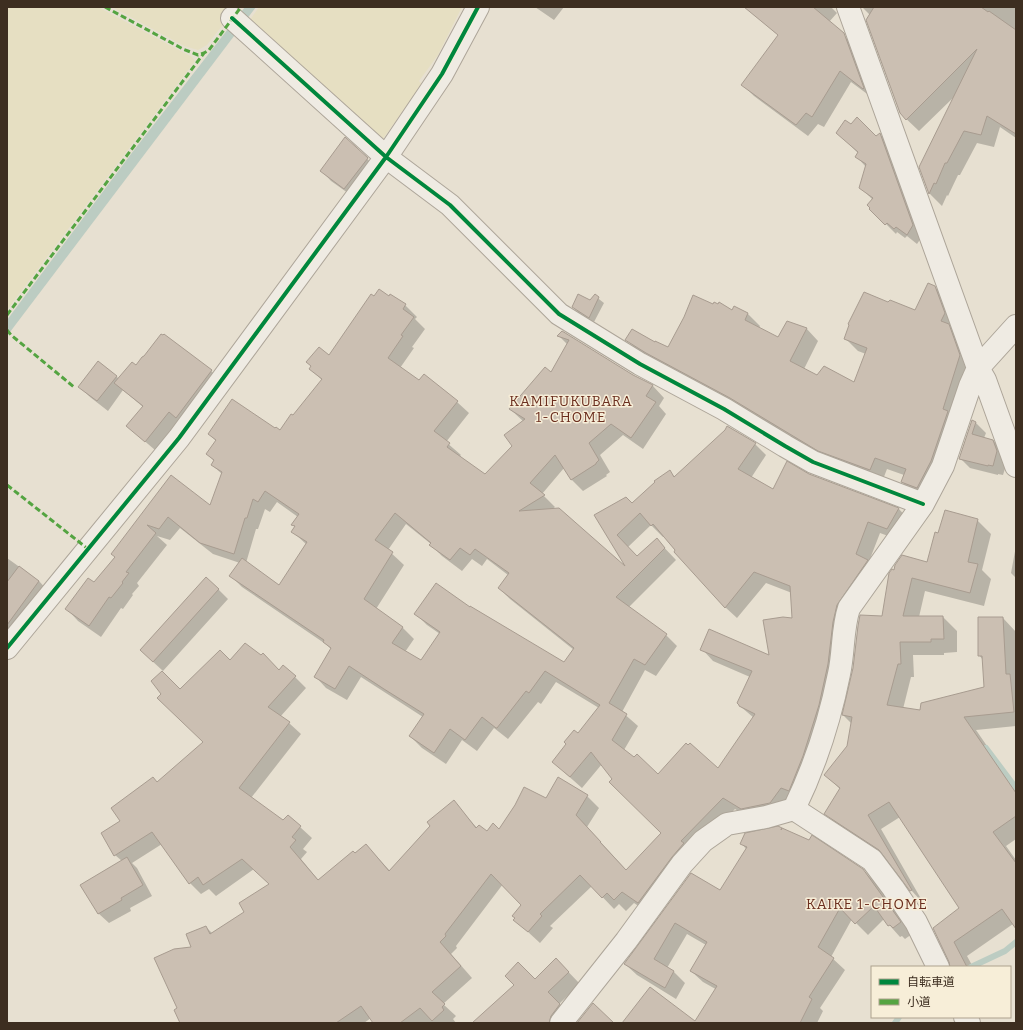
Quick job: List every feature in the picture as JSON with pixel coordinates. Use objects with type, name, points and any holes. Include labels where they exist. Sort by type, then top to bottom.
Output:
[{"type":"street","points":[[7,648],[179,438],[386,157],[442,74],[478,7]]},
{"type":"street","points":[[848,7],[978,368],[985,380],[1016,466]]},
{"type":"street","points":[[240,25],[386,157],[450,206],[559,314],[640,364],[724,408],[813,462],[923,504]]},
{"type":"street","points":[[561,1023],[626,941],[682,864],[703,841],[727,824],[766,817],[794,809],[806,784],[834,695],[840,672],[846,617],[849,608],[923,504],[943,466],[970,386],[978,368],[1016,326]]},
{"type":"street","points":[[794,809],[872,860],[916,922],[938,966]]},
{"type":"shaded area","points":[[7,7],[98,7],[192,57],[195,61],[7,310]]},
{"type":"shaded area","points":[[112,7],[237,7],[207,45],[198,50],[184,46]]},
{"type":"shaded area","points":[[245,7],[256,7],[7,336],[7,320],[131,154]]},
{"type":"shaded area","points":[[259,7],[462,7],[438,55],[419,81],[422,84],[380,143],[247,24]]},
{"type":"building","points":[[744,7],[813,7],[844,33],[864,88],[863,89],[840,71],[812,117],[806,113],[796,125],[741,85],[778,35]]},
{"type":"building","points":[[874,7],[981,7],[1016,30],[1016,134],[987,116],[981,135],[964,131],[947,163],[945,163],[936,184],[934,183],[929,194],[919,167],[977,49],[906,120],[900,113],[866,20]]},
{"type":"building","points":[[857,117],[876,136],[880,133],[913,225],[907,235],[896,227],[894,229],[887,223],[885,225],[867,205],[873,198],[859,188],[866,164],[855,157],[858,152],[836,133],[845,120],[851,124]]},
{"type":"building","points":[[345,137],[368,158],[344,189],[320,171]]},
{"type":"building","points":[[928,283],[935,286],[945,313],[941,321],[949,324],[960,355],[943,409],[948,411],[931,461],[917,488],[901,482],[906,469],[875,458],[870,470],[818,451],[730,398],[646,353],[625,340],[632,329],[655,342],[668,347],[684,317],[693,295],[713,304],[714,302],[718,304],[719,302],[732,310],[734,306],[748,313],[745,320],[778,337],[787,321],[807,328],[790,361],[817,375],[824,366],[854,382],[867,348],[844,339],[849,325],[848,324],[864,292],[888,302],[890,300],[915,310]]},
{"type":"building","points":[[379,289],[389,296],[390,294],[406,304],[403,309],[414,317],[401,335],[403,336],[388,358],[419,380],[424,374],[458,401],[434,431],[450,443],[447,447],[485,474],[512,446],[504,435],[525,419],[509,409],[545,367],[551,372],[569,340],[557,336],[562,331],[633,375],[653,385],[646,396],[656,402],[631,438],[611,424],[589,443],[599,460],[596,464],[571,480],[555,455],[530,483],[545,495],[519,511],[559,508],[625,566],[594,515],[626,497],[632,503],[655,482],[654,481],[670,470],[674,477],[725,430],[727,426],[756,443],[738,469],[773,489],[787,461],[809,474],[899,508],[887,529],[868,522],[856,554],[868,560],[837,605],[833,622],[828,664],[819,705],[803,756],[789,791],[781,788],[770,803],[741,809],[723,798],[681,841],[684,843],[638,903],[622,892],[614,900],[607,893],[602,898],[580,875],[540,914],[542,916],[528,932],[513,920],[515,918],[512,916],[521,905],[491,874],[440,942],[461,966],[432,992],[445,1004],[442,1007],[444,1010],[432,1021],[420,1008],[400,1023],[373,1023],[361,1006],[336,1023],[180,1023],[174,1010],[177,1008],[154,958],[174,949],[191,947],[186,934],[206,926],[210,934],[244,912],[239,903],[269,884],[242,859],[203,885],[198,877],[189,884],[152,832],[114,856],[101,833],[120,821],[111,808],[153,777],[157,782],[203,742],[157,698],[161,694],[151,681],[162,671],[180,689],[220,650],[230,660],[245,643],[261,655],[263,653],[279,670],[283,665],[296,676],[268,707],[290,722],[239,788],[283,820],[288,815],[301,826],[292,837],[296,840],[290,847],[318,880],[353,851],[355,853],[366,844],[389,871],[430,826],[427,822],[454,800],[476,828],[479,825],[487,831],[493,823],[499,829],[515,805],[524,787],[546,798],[558,777],[588,795],[576,815],[626,870],[661,833],[609,782],[612,779],[591,752],[570,777],[552,762],[566,744],[564,742],[574,730],[578,733],[600,705],[545,671],[529,693],[526,691],[497,728],[482,717],[465,740],[450,729],[434,753],[409,736],[424,714],[349,666],[335,689],[314,677],[331,648],[323,642],[324,640],[229,576],[242,558],[279,585],[307,542],[291,532],[295,526],[291,525],[299,514],[265,491],[258,502],[253,499],[247,518],[245,518],[234,554],[200,543],[168,517],[159,529],[147,525],[156,533],[126,572],[129,573],[122,582],[123,583],[111,598],[109,597],[89,626],[65,609],[88,578],[94,582],[115,557],[111,554],[171,475],[210,505],[222,472],[211,465],[214,460],[206,454],[216,440],[208,434],[232,399],[280,430],[291,414],[293,415],[322,379],[309,369],[311,366],[306,362],[319,347],[329,355],[371,294],[374,296]],"holes":[[[395,513],[431,543],[429,545],[450,560],[460,548],[470,555],[475,549],[509,573],[498,588],[574,648],[564,662],[470,607],[436,583],[414,614],[440,632],[421,660],[392,643],[403,627],[364,599],[393,552],[375,540]],[[640,513],[651,526],[653,524],[675,550],[674,552],[725,608],[754,572],[790,586],[792,618],[783,617],[763,620],[769,655],[709,629],[700,650],[752,671],[737,703],[739,706],[755,714],[718,768],[690,743],[688,745],[686,743],[658,774],[637,754],[634,757],[612,740],[627,714],[609,703],[634,659],[645,665],[667,634],[616,597],[665,548],[657,538],[637,556],[617,535]]]},
{"type":"building","points":[[578,294],[590,300],[595,294],[599,297],[589,318],[572,307]]},
{"type":"building","points":[[161,334],[164,334],[212,370],[176,418],[169,412],[145,442],[126,426],[143,406],[114,383],[132,362],[136,365]]},
{"type":"building","points":[[98,361],[117,376],[97,401],[78,387]]},
{"type":"building","points":[[972,420],[976,422],[972,434],[993,440],[997,451],[993,466],[959,459]]},
{"type":"building","points":[[945,510],[978,519],[968,562],[978,564],[970,593],[912,578],[903,616],[943,616],[944,639],[931,639],[931,642],[900,642],[901,664],[898,664],[887,705],[920,710],[921,703],[984,687],[982,656],[978,656],[978,617],[1003,617],[1006,674],[1010,674],[1014,712],[964,717],[1016,793],[1016,816],[993,832],[1016,863],[1016,929],[1002,909],[954,942],[966,966],[950,966],[933,928],[959,908],[889,802],[868,815],[912,890],[910,891],[879,850],[824,814],[840,788],[824,775],[847,746],[852,717],[842,715],[853,668],[860,615],[882,616],[889,573],[892,569],[894,570],[895,565],[902,555],[927,562],[935,532],[938,533]]},
{"type":"building","points":[[19,566],[39,581],[7,625],[7,582]]},
{"type":"building","points":[[206,577],[219,589],[153,662],[140,650]]},
{"type":"building","points":[[778,826],[809,840],[812,835],[863,869],[901,922],[893,928],[890,925],[888,926],[874,906],[855,924],[840,908],[818,947],[834,958],[809,997],[812,999],[800,1023],[622,1023],[650,987],[695,1021],[717,986],[690,971],[707,942],[675,923],[654,959],[674,971],[665,988],[624,964],[691,873],[720,890],[747,847],[740,844],[745,833]]},
{"type":"building","points":[[127,857],[143,885],[121,898],[122,900],[98,914],[80,885]]},
{"type":"building","points":[[556,958],[569,972],[548,992],[560,1004],[551,1016],[549,1023],[472,1023],[514,985],[505,976],[518,962],[535,979]]},
{"type":"building","points":[[593,1003],[614,1023],[577,1023]]},
{"type":"waterway","points":[[986,748],[1016,788]]},
{"type":"waterway","points":[[973,966],[1005,951],[1016,942]]},
{"type":"waterway","points":[[895,1023],[898,1018]]},
{"type":"marked path","points":[[105,7],[183,49],[198,55],[209,50],[241,7]]},
{"type":"marked path","points":[[7,315],[204,53]]},
{"type":"marked path","points":[[7,330],[11,335],[74,387]]},
{"type":"marked path","points":[[7,485],[88,549]]},
{"type":"cycle path","points":[[7,648],[179,438],[386,157],[442,74],[478,7]]},
{"type":"cycle path","points":[[232,18],[386,157],[450,205],[559,314],[640,364],[724,409],[813,462],[923,504]]},
{"type":"district","name":"KAMIFUKUBARA 1-CHOME","points":[[571,410]]},
{"type":"district","name":"KAIKE 1-CHOME","points":[[867,904]]}]
